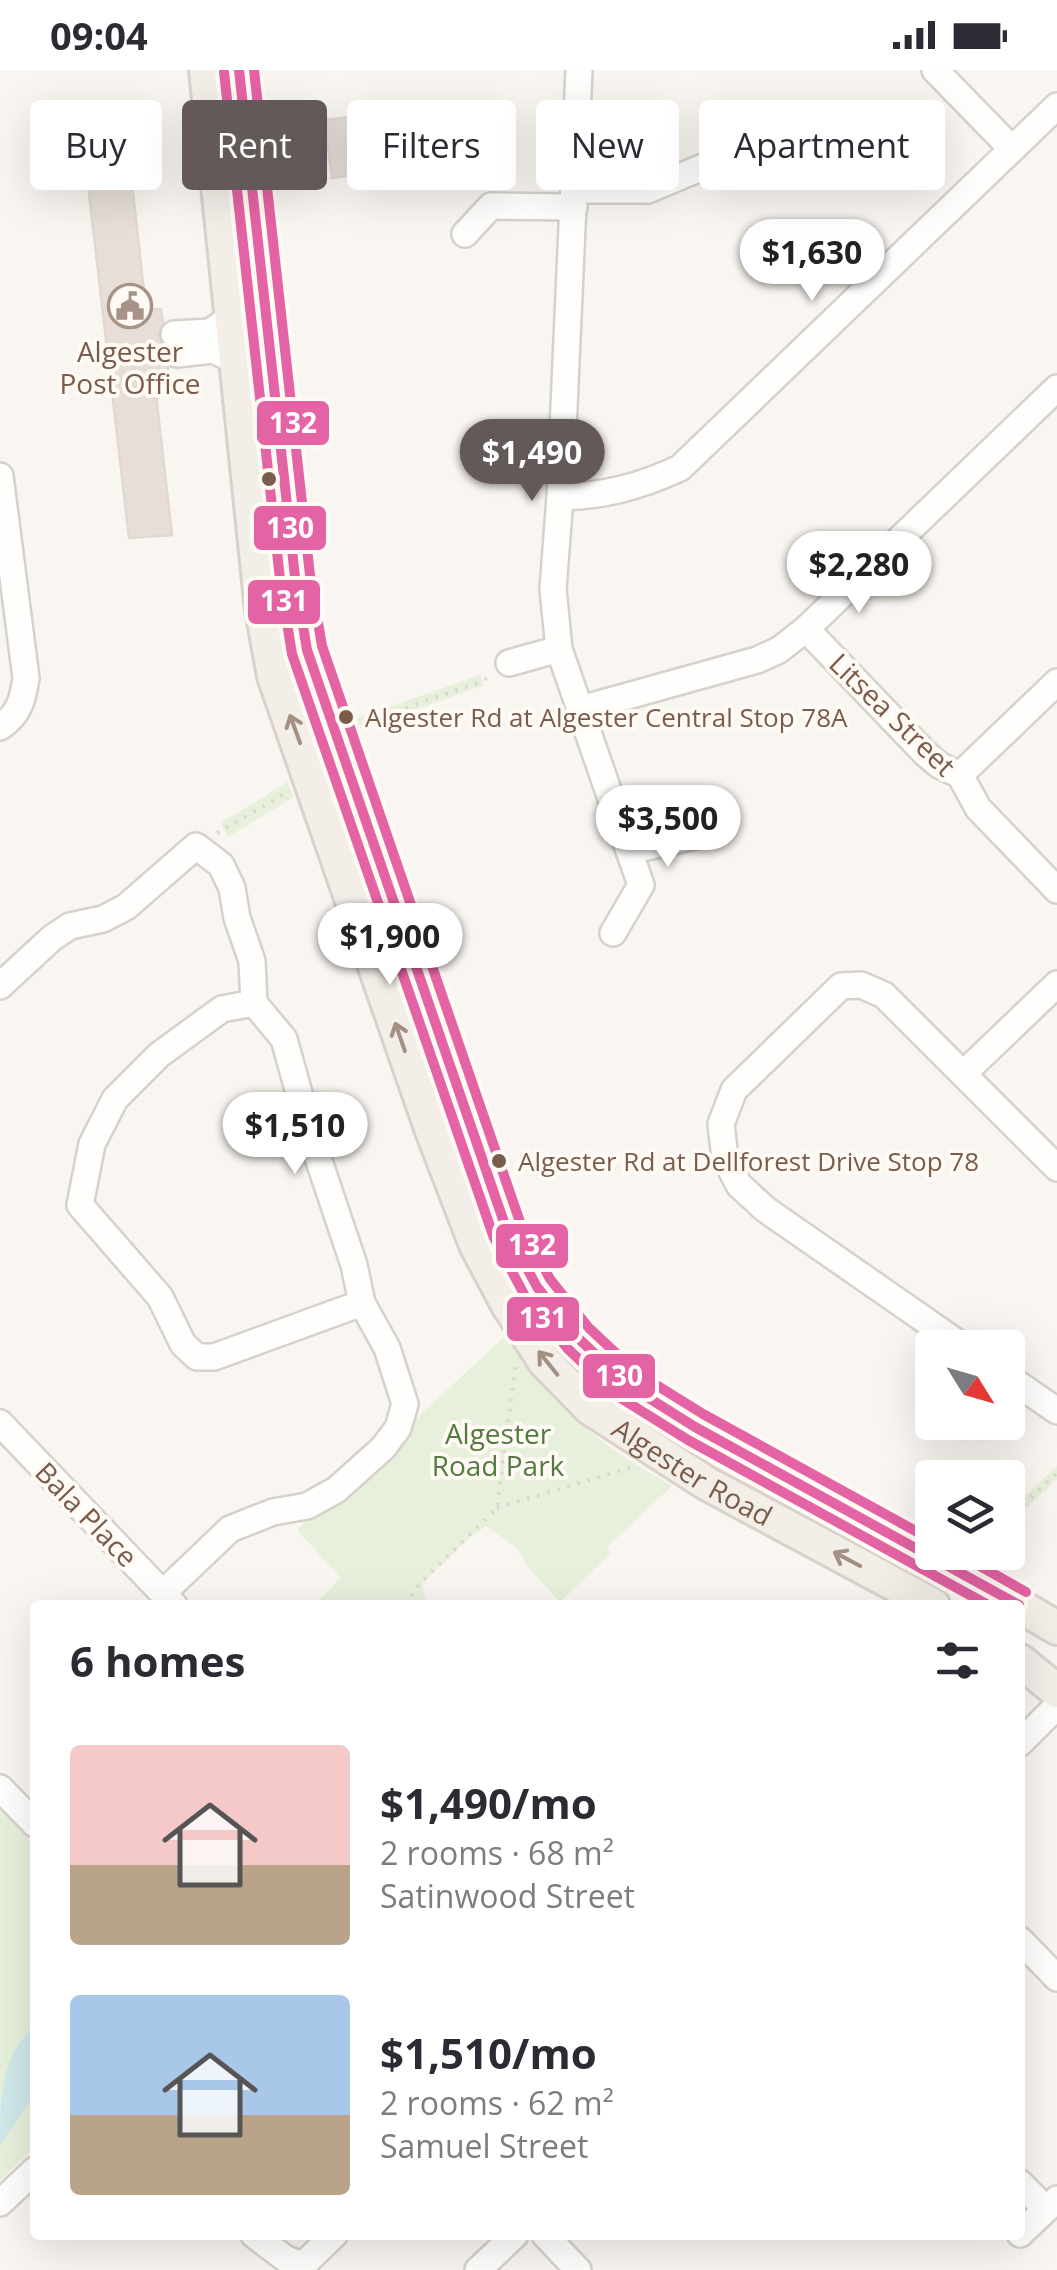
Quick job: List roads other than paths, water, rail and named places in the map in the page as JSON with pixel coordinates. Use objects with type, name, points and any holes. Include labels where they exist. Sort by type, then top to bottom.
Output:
[{"type":"main road","name":"Algester Road","points":[[206,70],[229,319],[262,610],[274,676],[431,1128],[476,1245],[545,1362],[590,1408],[706,1484],[923,1600]]},
{"type":"main road","name":"Algester Road","points":[[239,70],[295,577],[307,650],[507,1232],[537,1286],[578,1338],[628,1385],[1011,1600]]},
{"type":"main road","name":"Algester Road","points":[[1025,1608],[1057,1628]]},
{"type":"main road","points":[[1025,1665],[1057,1691]]},
{"type":"street","points":[[580,70],[552,590],[559,650],[640,885],[614,933]]},
{"type":"street","points":[[935,70],[1012,149]]},
{"type":"street","points":[[560,497],[599,496],[643,485],[680,468],[1057,106]]},
{"type":"street","points":[[465,234],[491,206],[648,190],[699,169]]},
{"type":"street","points":[[229,319],[210,332],[176,344],[213,350],[234,360]]},
{"type":"street","points":[[581,709],[757,660],[779,650],[806,629],[1057,388]]},
{"type":"street","points":[[500,439],[562,439]]},
{"type":"street","points":[[0,476],[26,678],[23,702],[0,727]]},
{"type":"street","name":"Litsea Street","points":[[806,629],[925,753],[960,776],[978,808],[1057,890]]},
{"type":"street","points":[[509,664],[559,650]]},
{"type":"street","points":[[960,776],[1057,682]]},
{"type":"street","points":[[629,850],[695,836]]},
{"type":"street","points":[[0,986],[70,926],[102,920],[126,907],[196,846],[221,864],[232,888],[237,918],[252,961],[254,1003],[284,1040],[354,1265],[362,1303],[388,1348],[405,1404],[398,1428],[383,1448],[336,1490],[307,1506],[272,1512],[230,1529],[168,1599]]},
{"type":"street","points":[[964,1074],[1057,984]]},
{"type":"street","points":[[940,1330],[766,1209],[740,1185],[726,1158],[721,1124],[734,1090],[841,986],[861,985],[884,995],[1057,1168]]},
{"type":"street","points":[[254,1003],[222,1008],[159,1055],[115,1099],[92,1144],[80,1205],[160,1297],[183,1344],[197,1357],[214,1357],[362,1303]]},
{"type":"street","points":[[1025,1389],[1057,1411]]},
{"type":"street","name":"Bala Place","points":[[0,1423],[168,1599]]},
{"type":"street","points":[[1025,1738],[1057,1706]]},
{"type":"street","points":[[0,1788],[30,1817]]},
{"type":"street","points":[[1025,1945],[1057,1978]]},
{"type":"street","points":[[0,2203],[30,2175]]},
{"type":"street","points":[[1025,2186],[1051,2204],[1025,2229]]},
{"type":"street","points":[[261,2240],[303,2267],[329,2240]]},
{"type":"street","points":[[478,2270],[501,2240]]},
{"type":"street","points":[[550,2240],[578,2270]]},
{"type":"water","points":[[30,2031],[30,2101],[0,2145],[4,2080]]},
{"type":"place","name":"Algester Post Office","points":[[130,306]]},
{"type":"place","name":"Algester Rd at Algester Central Stop 78A","points":[[346,717]]},
{"type":"place","name":"Algester Rd at Dellforest Drive Stop 78","points":[[499,1161]]},
{"type":"park label","name":"Algester Road Park","points":[[498,1449]]}]
